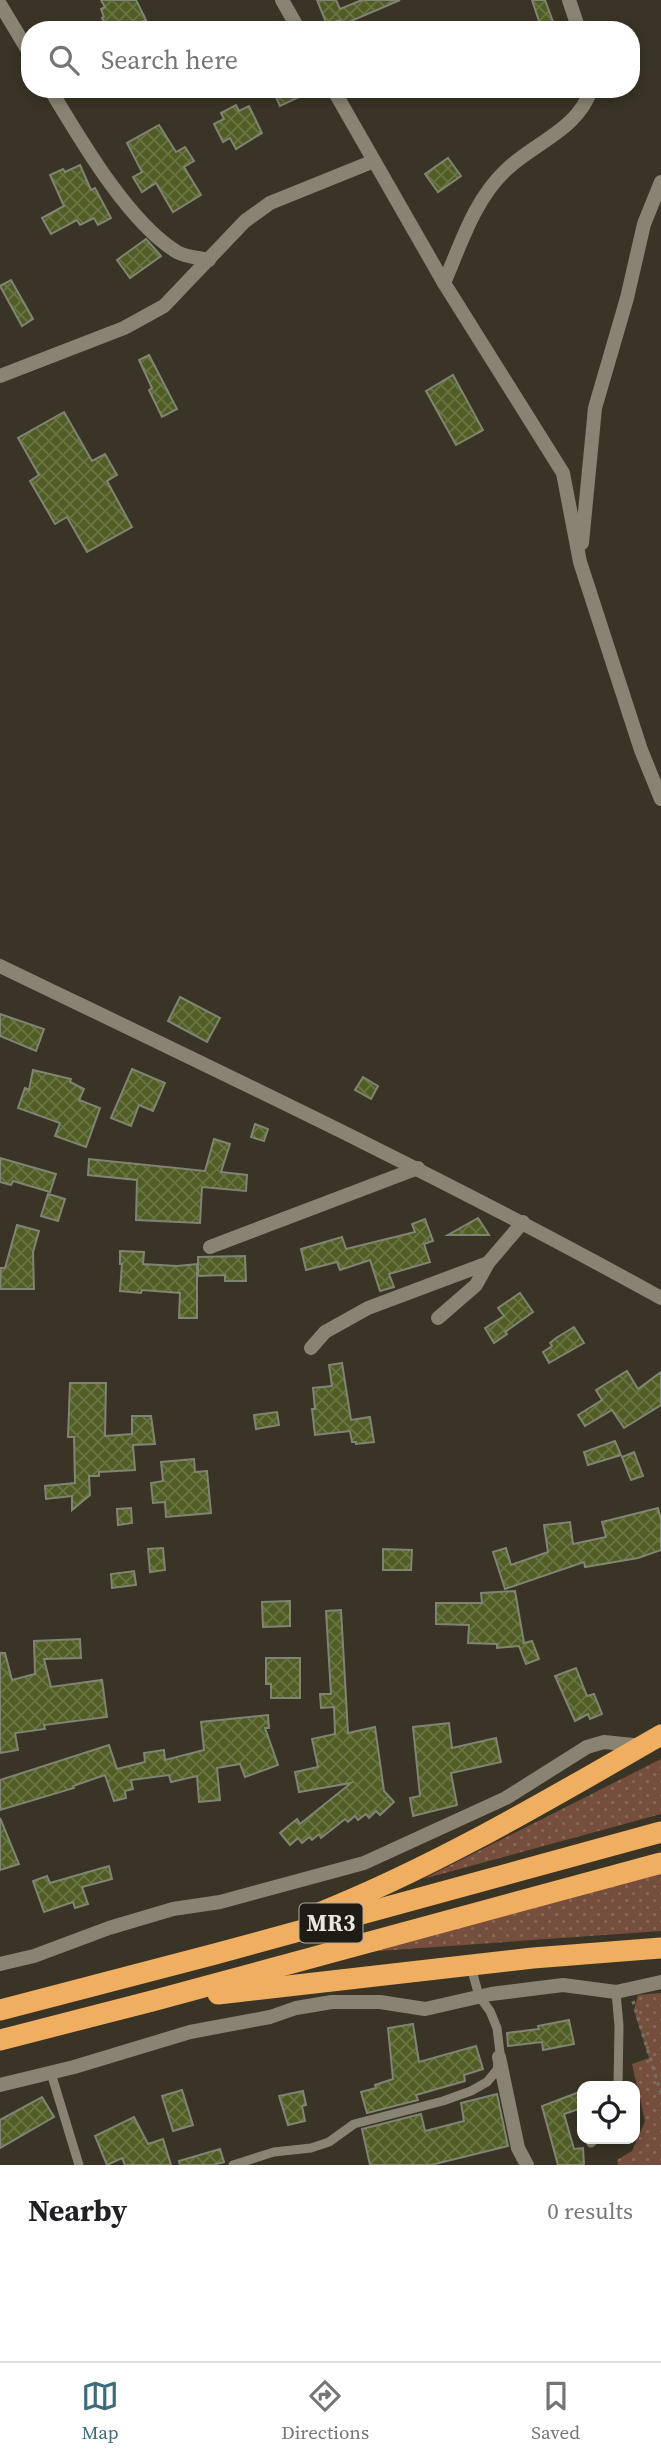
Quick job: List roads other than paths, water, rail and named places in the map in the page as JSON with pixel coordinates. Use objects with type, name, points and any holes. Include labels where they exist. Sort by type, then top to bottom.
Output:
[{"type":"highway","points":[[215,1954],[368,1894],[519,1816],[652,1741]]},
{"type":"highway","name":"MR3","points":[[0,2010],[661,1832]]},
{"type":"highway","name":"MR3","points":[[0,2040],[661,1863]]},
{"type":"highway","points":[[152,2001],[471,1965],[661,1948]]},
{"type":"street","points":[[282,0],[294,21]]},
{"type":"street","points":[[569,0],[576,21]]},
{"type":"street","points":[[0,4],[21,39]]},
{"type":"street","points":[[55,98],[133,214],[179,253],[209,260]]},
{"type":"street","points":[[338,98],[444,283],[563,473],[580,562],[641,750],[661,799]]},
{"type":"street","points":[[444,283],[477,206],[506,170],[568,124],[588,98]]},
{"type":"street","points":[[0,376],[124,328],[164,306],[245,222],[270,203],[374,160]]},
{"type":"street","points":[[580,562],[595,408],[627,298],[644,224],[661,182]]},
{"type":"street","points":[[0,966],[418,1168],[661,1297]]},
{"type":"street","points":[[211,1247],[418,1168]]},
{"type":"street","points":[[438,1318],[476,1285],[488,1263],[523,1222]]},
{"type":"street","points":[[312,1348],[325,1332],[368,1308],[488,1263]]},
{"type":"street","points":[[0,1964],[34,1956],[109,1928],[173,1909],[220,1902],[363,1863],[506,1798],[587,1747],[604,1742],[652,1741]]},
{"type":"street","points":[[0,2085],[178,2036],[331,2002],[368,2002],[425,2009],[479,1997],[563,1985],[623,1991],[661,1982]]},
{"type":"street","points":[[499,2057],[519,2148],[527,2165]]},
{"type":"lane","points":[[233,2165],[274,2152],[312,2148],[330,2141],[354,2124],[443,2101],[487,2082],[497,2070],[497,2028],[490,2011],[479,1997],[471,1965]]},
{"type":"lane","points":[[618,2081],[623,1991]]},
{"type":"lane","points":[[51,2073],[79,2165]]}]
